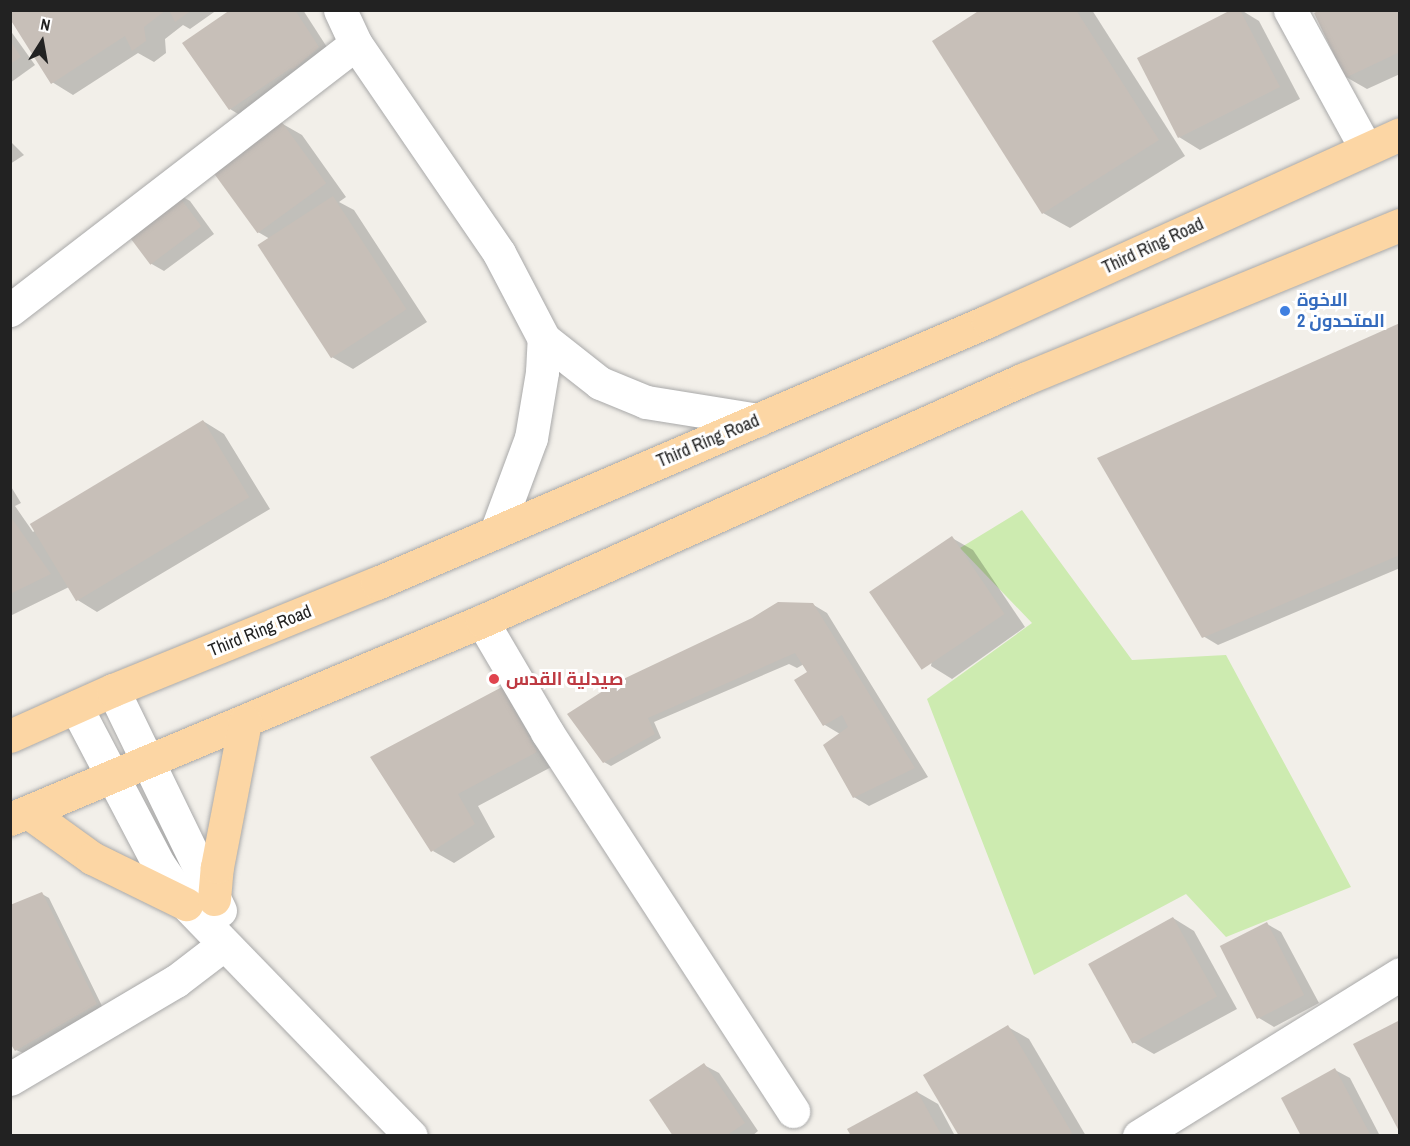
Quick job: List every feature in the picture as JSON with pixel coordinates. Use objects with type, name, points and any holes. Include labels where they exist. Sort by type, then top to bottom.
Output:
[{"type":"main road","name":"Third Ring Road","points":[[10,736],[113,690],[377,583],[988,321],[1365,147],[1400,134]]},
{"type":"main road","points":[[19,816],[482,621],[1024,379],[1400,225]]},
{"type":"main road","points":[[19,816],[92,858],[200,901],[217,867],[245,722]]},
{"type":"street","points":[[340,10],[357,44],[499,253],[544,339],[600,383],[646,402],[758,420]]},
{"type":"street","points":[[1290,10],[1365,147]]},
{"type":"street","points":[[10,310],[357,44]]},
{"type":"street","points":[[496,532],[531,438],[542,372],[544,339]]},
{"type":"street","points":[[482,621],[547,732],[793,1111]]},
{"type":"street","points":[[113,690],[148,761],[200,901],[223,945],[257,978],[399,1132]]},
{"type":"street","points":[[76,707],[159,865],[200,901],[257,978]]},
{"type":"street","points":[[10,1079],[176,981],[223,945]]},
{"type":"street","points":[[1139,1136],[1400,974]]},
{"type":"green space","points":[[1022,510],[1132,660],[1226,655],[1351,887],[1226,937],[1186,894],[1034,975],[927,699],[1032,623],[960,548]]},
{"type":"building","points":[[10,10],[28,10],[29,13],[33,10],[166,10],[144,27],[146,41],[132,51],[125,36],[51,84],[10,19]]},
{"type":"building","points":[[169,10],[192,10],[175,22]]},
{"type":"building","points":[[230,10],[295,10],[319,47],[293,70],[291,68],[229,110],[182,43]]},
{"type":"building","points":[[980,10],[1076,10],[1159,140],[1042,214],[932,41]]},
{"type":"building","points":[[1231,10],[1240,10],[1280,87],[1178,138],[1137,58]]},
{"type":"building","points":[[1320,10],[1400,10],[1400,52],[1345,78],[1314,13]]},
{"type":"building","points":[[10,40],[21,57],[10,64]]},
{"type":"building","points":[[281,121],[326,183],[257,233],[212,171]]},
{"type":"building","points":[[175,191],[201,226],[150,265],[124,230]]},
{"type":"building","points":[[333,196],[407,309],[331,358],[258,245]]},
{"type":"building","points":[[1400,323],[1400,555],[1202,638],[1097,458]]},
{"type":"building","points":[[203,420],[249,497],[76,601],[30,524]]},
{"type":"building","points":[[10,516],[51,574],[10,594]]},
{"type":"building","points":[[952,536],[1005,614],[922,670],[869,592]]},
{"type":"building","points":[[778,602],[813,603],[915,768],[853,798],[823,745],[848,727],[842,715],[823,726],[794,680],[807,672],[795,653],[648,718],[655,734],[603,763],[567,714],[617,682],[752,618]]},
{"type":"building","points":[[502,687],[537,752],[458,794],[475,824],[431,852],[370,757]]},
{"type":"building","points":[[42,892],[97,1004],[15,1051],[10,1043],[10,905]]},
{"type":"building","points":[[1173,917],[1217,997],[1132,1044],[1088,964]]},
{"type":"building","points":[[1267,922],[1304,995],[1257,1019],[1220,946]]},
{"type":"building","points":[[1400,1020],[1400,1133],[1353,1044]]},
{"type":"building","points":[[1008,1025],[1072,1133],[1068,1136],[959,1136],[923,1075]]},
{"type":"building","points":[[704,1063],[745,1123],[726,1136],[673,1136],[649,1100]]},
{"type":"building","points":[[1335,1068],[1371,1136],[1301,1136],[1281,1098]]},
{"type":"building","points":[[917,1091],[942,1136],[851,1136],[847,1129]]},
{"type":"place","name":"الاخوة المتحدون 2","points":[[1285,311]]},
{"type":"place","name":"صيدلية القدس","points":[[494,679]]}]
